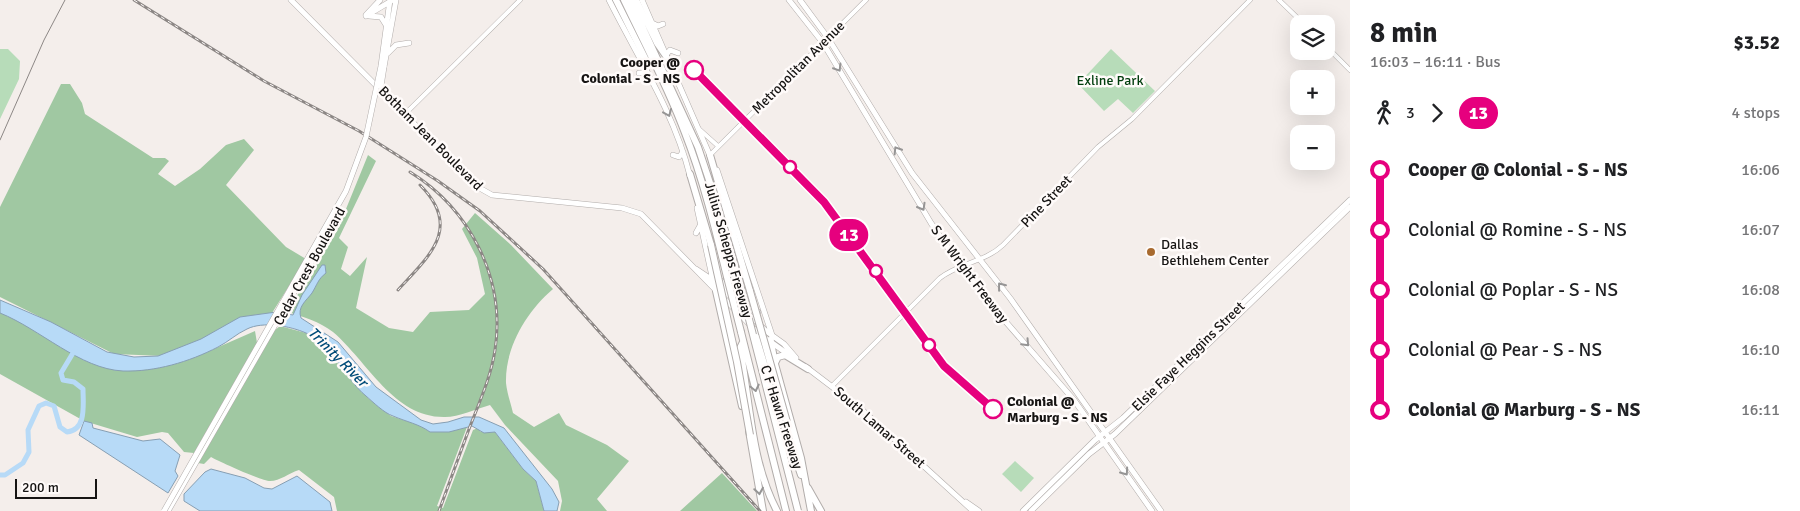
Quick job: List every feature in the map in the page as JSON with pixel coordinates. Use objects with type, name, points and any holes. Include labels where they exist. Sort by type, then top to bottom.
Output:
[{"type":"highway","points":[[616,0],[645,58],[645,66]]},
{"type":"highway","name":"Julius Schepps Freeway","points":[[624,0],[685,132],[706,194],[786,511]]},
{"type":"highway","name":"Julius Schepps Freeway","points":[[630,0],[698,147],[717,204],[740,284],[798,511]]},
{"type":"highway","points":[[636,0],[657,43],[666,56]]},
{"type":"highway","points":[[710,155],[761,322],[777,390],[804,476]]},
{"type":"highway","points":[[690,174],[695,186],[710,245],[737,362],[763,511]]},
{"type":"highway","points":[[716,291],[727,346],[750,435]]},
{"type":"highway","name":"C F Hawn Freeway","points":[[748,320],[760,345],[798,469],[822,511]]},
{"type":"highway","points":[[771,338],[775,364],[791,420],[811,511]]},
{"type":"highway","name":"C F Hawn Freeway","points":[[743,340],[740,348],[758,456],[767,490],[777,511]]},
{"type":"highway","points":[[775,364],[778,357],[784,355],[808,368]]},
{"type":"main road","name":"Botham Jean Boulevard","points":[[291,0],[484,192],[501,196],[631,210],[646,218],[716,291]]},
{"type":"main road","points":[[366,16],[379,1],[392,0]]},
{"type":"main road","points":[[366,16],[392,0]]},
{"type":"main road","name":"Cedar Crest Boulevard","points":[[164,511],[346,191],[366,137],[382,67],[386,58],[393,9],[392,0]]},
{"type":"main road","name":"Cedar Crest Boulevard","points":[[168,511],[348,196],[366,149],[382,67],[386,25],[392,0]]},
{"type":"main road","name":"Julius Schepps Freeway","points":[[609,0],[656,86],[683,152],[690,174],[716,291]]},
{"type":"main road","name":"Julius Schepps Freeway","points":[[642,0],[724,190],[767,328]]},
{"type":"main road","name":"S M Wright Freeway","points":[[789,0],[823,43],[931,224],[985,298],[1055,376],[1152,511]]},
{"type":"main road","name":"S M Wright Freeway","points":[[800,0],[828,38],[904,161],[979,259],[1108,435],[1160,511]]},
{"type":"main road","points":[[366,16],[378,16],[386,25]]},
{"type":"main road","points":[[652,23],[658,26],[663,24]]},
{"type":"main road","points":[[386,58],[393,47],[409,43]]},
{"type":"main road","points":[[666,56],[668,50],[678,53]]},
{"type":"main road","points":[[639,73],[644,73],[645,66]]},
{"type":"main road","points":[[672,155],[679,157],[683,152]]},
{"type":"main road","name":"Elsie Faye Heggins Street","points":[[1322,231],[1350,200]]},
{"type":"main road","name":"Elsie Faye Heggins Street","points":[[1023,511],[1035,504],[1322,231],[1350,207]]},
{"type":"main road","name":"South Lamar Street","points":[[695,268],[713,281],[767,328],[771,338]]},
{"type":"main road","points":[[712,273],[751,311],[756,312],[762,308]]},
{"type":"main road","name":"South Lamar Street","points":[[716,291],[757,332],[771,338],[832,385],[973,511]]},
{"type":"main road","points":[[757,332],[767,328]]},
{"type":"main road","name":"South Lamar Street","points":[[961,499],[979,511]]},
{"type":"main road","name":"Elsie Faye Heggins Street","points":[[1032,511],[1035,504]]},
{"type":"street","points":[[405,114],[520,0]]},
{"type":"street","name":"Metropolitan Avenue","points":[[710,155],[866,0]]},
{"type":"street","name":"Pine Street","points":[[832,385],[940,278],[1003,245],[1098,147],[1132,119],[1250,0]]},
{"type":"street","points":[[1279,0],[1295,15]]},
{"type":"street","points":[[1335,55],[1350,70]]},
{"type":"street","points":[[699,129],[718,146]]},
{"type":"green space","points":[[0,49],[8,49],[20,61],[19,79],[0,119]]},
{"type":"green space","name":"Exline Park","points":[[1111,49],[1155,91],[1133,113],[1118,99],[1104,111],[1078,84]]},
{"type":"green space","points":[[61,84],[70,84],[82,103],[85,114],[153,158],[165,158],[169,161],[158,174],[175,186],[200,169],[226,145],[244,139],[254,150],[226,185],[286,247],[306,259],[272,313],[163,356],[114,354],[0,297],[0,207]]},
{"type":"green space","points":[[368,155],[376,161],[339,238],[348,247],[341,269],[350,276],[367,257],[356,308],[389,328],[413,332],[430,312],[469,310],[485,294],[477,258],[462,229],[475,213],[511,245],[553,289],[526,319],[509,356],[506,383],[513,413],[534,427],[559,413],[566,425],[607,445],[629,461],[597,499],[607,511],[560,511],[562,501],[558,481],[505,425],[490,405],[450,417],[427,415],[411,408],[383,386],[333,332],[311,320],[287,312],[337,231]]},
{"type":"green space","points":[[0,310],[67,346],[74,355],[168,365],[207,352],[255,331],[257,343],[194,453],[184,452],[168,433],[162,432],[137,437],[84,421],[0,374]]},
{"type":"green space","points":[[280,326],[306,333],[318,341],[368,398],[391,416],[422,426],[428,431],[467,427],[437,506],[443,508],[473,430],[478,428],[481,432],[495,432],[523,469],[536,481],[544,511],[337,511],[334,497],[299,470],[277,480],[270,481],[250,475],[211,457],[204,464],[198,463],[274,331]]},
{"type":"green space","points":[[1015,461],[1034,478],[1021,492],[1002,474]]},
{"type":"green space","points":[[722,473],[757,511],[680,511]]},
{"type":"water","name":"Trinity River","points":[[322,265],[325,265],[326,273],[303,304],[300,311],[301,318],[338,342],[376,387],[421,420],[433,424],[464,417],[479,417],[504,428],[552,489],[559,502],[557,511],[544,511],[536,481],[523,469],[495,432],[484,433],[472,426],[449,432],[430,432],[390,415],[358,389],[324,345],[300,330],[276,325],[261,325],[243,331],[218,347],[172,365],[147,370],[123,371],[107,369],[76,356],[0,313],[0,300],[51,322],[107,352],[134,357],[158,356],[201,339],[240,317],[276,312],[293,315],[302,295]]},
{"type":"water","points":[[84,421],[92,423],[93,428],[143,441],[160,439],[180,455],[175,471],[178,476],[168,493],[79,435]]},
{"type":"water","points":[[211,469],[245,478],[264,488],[272,489],[297,476],[330,502],[332,511],[200,511],[184,501],[184,494],[205,472]]},
{"type":"waterway","points":[[0,475],[5,475],[23,463],[29,452],[28,430],[39,406],[46,403],[54,406],[60,427],[67,432],[78,427],[83,409],[83,389],[74,382],[63,380],[61,373],[76,348]]},
{"type":"tram line","points":[[0,140],[44,40],[65,0]]},
{"type":"railway","points":[[134,0],[264,81],[359,131],[438,181],[480,211],[543,269],[760,511]]},
{"type":"railway","points":[[410,172],[431,187],[450,205],[466,226],[479,248],[489,272],[495,297],[497,323],[491,370],[439,511]]},
{"type":"railway","points":[[398,290],[430,253],[437,241],[440,228],[439,215],[433,200],[420,185]]},
{"type":"bus line","name":"13","points":[[694,70],[824,202],[879,274],[944,366],[993,409]]},
{"type":"place","name":"Cooper @ Colonial - S - NS","points":[[694,70]]},
{"type":"place","name":"Dallas Bethlehem Center","points":[[1151,252]]},
{"type":"place","name":"Colonial @ Marburg - S - NS","points":[[993,409]]}]
